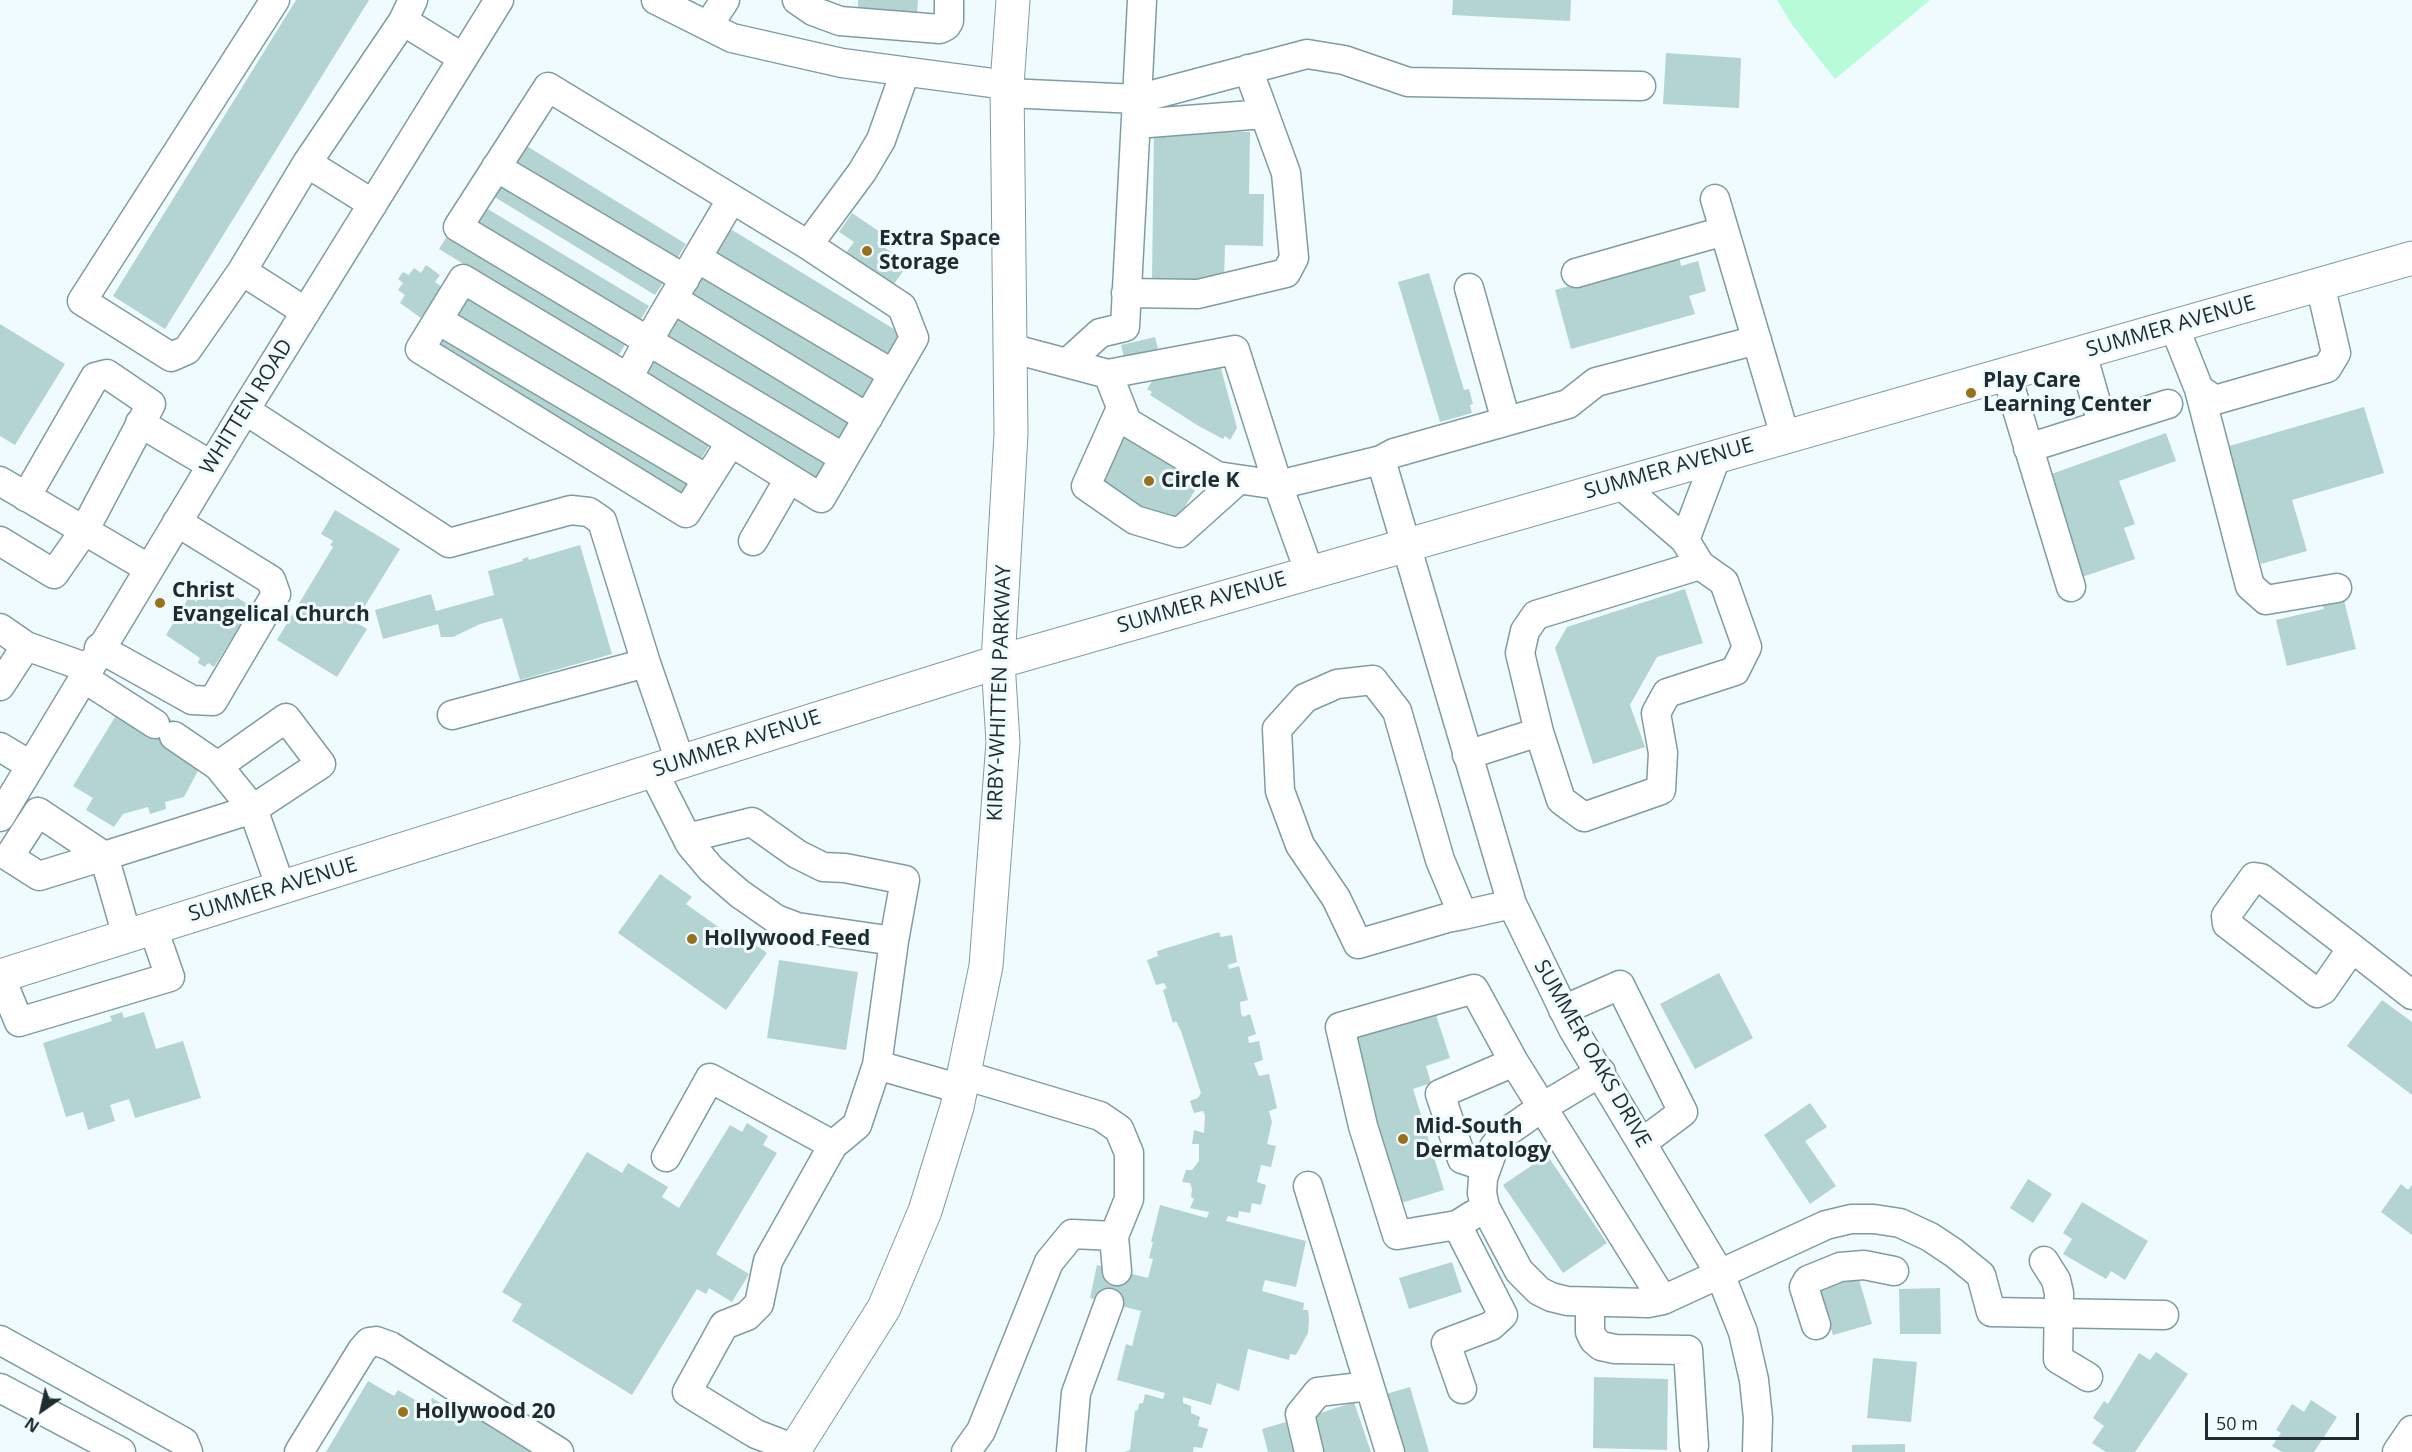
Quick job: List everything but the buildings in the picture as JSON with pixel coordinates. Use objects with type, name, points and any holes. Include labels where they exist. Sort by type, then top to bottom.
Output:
[{"type":"main road","name":"KIRBY-WHITTEN PARKWAY","points":[[794,1451],[884,1308],[925,1211],[962,1082],[986,966],[1003,742],[998,662],[1011,434],[1007,89],[1013,0]]},
{"type":"main road","name":"SUMMER AVENUE","points":[[0,976],[998,662],[1406,543],[2412,258]]},
{"type":"street","points":[[275,0],[82,301],[171,357],[187,350],[242,271],[307,163],[408,10],[463,58]]},
{"type":"street","name":"WHITTEN ROAD","points":[[4,800],[30,765],[148,568],[499,0]]},
{"type":"street","points":[[656,0],[732,38],[842,63],[1136,111],[1264,114]]},
{"type":"street","points":[[708,26],[725,0]]},
{"type":"street","points":[[797,0],[822,15],[841,10],[940,29],[949,21],[949,0]]},
{"type":"street","points":[[1067,363],[1100,333],[1125,327],[1142,0]]},
{"type":"street","points":[[1136,111],[1248,69],[1307,54],[1344,60],[1408,82],[1641,86]]},
{"type":"street","points":[[1126,293],[1198,294],[1286,273],[1294,258],[1286,173],[1248,69]]},
{"type":"street","points":[[808,245],[862,172],[881,140],[904,72]]},
{"type":"street","points":[[731,442],[686,513],[420,349],[463,279],[628,378],[731,442],[789,479],[821,498],[914,338],[902,307],[808,245],[548,87],[458,227],[844,458]]},
{"type":"street","points":[[307,163],[373,204]]},
{"type":"street","points":[[496,167],[685,279],[892,374]]},
{"type":"street","points":[[1715,199],[1785,436]]},
{"type":"street","points":[[628,378],[731,200]]},
{"type":"street","points":[[1576,273],[1724,231]]},
{"type":"street","points":[[242,271],[306,312]]},
{"type":"street","points":[[685,279],[867,418]]},
{"type":"street","points":[[2199,389],[2215,400],[2327,368],[2336,353],[2320,284]]},
{"type":"street","points":[[1469,288],[1506,421]]},
{"type":"street","points":[[438,321],[708,479]]},
{"type":"street","points":[[2174,326],[2199,389],[2250,586],[2266,600],[2337,588]]},
{"type":"street","points":[[1108,374],[1127,422],[1217,476],[1237,481],[1278,485],[1381,460],[1394,453],[1568,404],[1596,382],[1757,340]]},
{"type":"street","points":[[1010,348],[1108,374],[1235,350],[1278,485],[1309,571]]},
{"type":"street","points":[[2082,353],[2102,423]]},
{"type":"street","points":[[2006,373],[2071,587]]},
{"type":"street","points":[[0,542],[54,574],[84,531],[151,404],[107,374],[95,377],[26,497]]},
{"type":"street","points":[[2028,448],[2168,404]]},
{"type":"street","points":[[1121,408],[1086,486],[1135,520],[1179,533],[1237,481]]},
{"type":"street","points":[[245,410],[449,543],[571,510],[589,512],[602,521],[646,663],[666,766],[687,838],[711,869],[740,894],[776,919],[797,927],[894,941]]},
{"type":"street","points":[[140,423],[212,465]]},
{"type":"street","points":[[1685,540],[1717,455]]},
{"type":"street","name":"SUMMER OAKS DRIVE","points":[[1381,460],[1512,904],[1563,1010],[1720,1274],[1743,1332],[1754,1380],[1758,1418],[1757,1452]]},
{"type":"street","points":[[753,541],[789,479]]},
{"type":"street","points":[[0,481],[148,568]]},
{"type":"street","points":[[1619,483],[1685,540],[1700,565],[1724,582],[1747,647],[1734,671],[1667,693],[1656,712],[1663,753],[1661,790],[1584,817],[1561,800],[1539,732],[1520,652],[1525,631],[1536,615],[1700,565]]},
{"type":"street","points":[[0,628],[26,646],[90,664],[192,700],[213,700],[276,594],[271,580],[177,522]]},
{"type":"street","points":[[0,686],[26,646]]},
{"type":"street","points":[[452,715],[646,663]]},
{"type":"street","points":[[90,664],[165,730],[218,766],[253,809],[281,888]]},
{"type":"street","points":[[1463,915],[1440,860],[1397,711],[1373,680],[1336,684],[1305,698],[1277,729],[1280,791],[1300,845],[1336,898],[1358,944],[1512,904]]},
{"type":"street","points":[[38,812],[9,857],[39,876],[253,809],[321,764],[286,718],[218,766]]},
{"type":"street","points":[[1467,755],[1539,732]]},
{"type":"street","points":[[0,747],[30,765]]},
{"type":"street","points":[[0,976],[19,1022],[171,977],[140,932],[104,856],[38,812],[4,800]]},
{"type":"street","points":[[687,838],[752,822],[797,854],[823,867],[845,868],[904,880],[877,1065],[857,1125],[832,1145],[768,1261],[759,1304],[747,1316],[724,1325],[687,1392],[756,1434],[794,1451]]},
{"type":"street","points":[[2352,948],[2323,990],[2317,993],[2227,924],[2226,916],[2254,878],[2261,878],[2352,948],[2412,995]]},
{"type":"street","points":[[1563,1010],[1620,985],[1683,1112],[1643,1142]]},
{"type":"street","points":[[1485,1207],[1457,1225],[1397,1235],[1364,1126],[1340,1027],[1474,989],[1541,1108],[1663,1300]]},
{"type":"street","points":[[1486,1167],[1462,1159],[1440,1094],[1514,1062]]},
{"type":"street","points":[[877,1065],[962,1082],[1100,1116],[1119,1130],[1129,1153],[1130,1199],[1114,1236],[1117,1270]]},
{"type":"street","points":[[1601,1072],[1541,1108],[1504,1134],[1494,1147],[1486,1167],[1482,1193],[1485,1207],[1520,1271],[1533,1286],[1551,1297],[1567,1301],[1590,1302],[1648,1303],[1663,1300],[1826,1225],[1851,1219],[1874,1219],[1900,1223],[1930,1237],[1981,1275],[1991,1312],[2164,1315]]},
{"type":"street","points":[[666,1157],[710,1078],[832,1145]]},
{"type":"street","points":[[1308,1185],[1390,1452]]},
{"type":"street","points":[[1457,1225],[1503,1315],[1491,1326],[1446,1343],[1462,1389]]},
{"type":"street","points":[[1826,1225],[1840,1267]]},
{"type":"street","points":[[966,1452],[981,1431],[1049,1262],[1072,1234],[1114,1236]]},
{"type":"street","points":[[2044,1261],[2056,1280],[2059,1314],[2058,1359],[2088,1377]]},
{"type":"street","points":[[1816,1325],[1804,1287],[1808,1280],[1840,1267],[1864,1264],[1894,1271]]},
{"type":"street","points":[[1590,1302],[1590,1332],[1601,1346],[1615,1349],[1688,1350],[1694,1446]]},
{"type":"street","points":[[1071,1452],[1076,1392],[1109,1303]]},
{"type":"street","points":[[0,1340],[184,1442],[188,1452]]},
{"type":"street","points":[[299,1452],[362,1350],[369,1342],[376,1341],[390,1346],[559,1452]]},
{"type":"street","points":[[1309,1452],[1300,1414],[1318,1392],[1369,1386]]},
{"type":"street","points":[[0,1388],[121,1452]]},
{"type":"street","points":[[2397,1452],[2412,1430]]},
{"type":"green space","points":[[1777,0],[1930,0],[1835,79],[1793,26]]},
{"type":"place","name":"Extra Space Storage","points":[[867,251]]},
{"type":"place","name":"Play Care Learning Center","points":[[1971,393]]},
{"type":"place","name":"Circle K","points":[[1149,481]]},
{"type":"place","name":"Christ Evangelical Church","points":[[160,603]]},
{"type":"place","name":"Hollywood Feed","points":[[692,939]]},
{"type":"place","name":"Mid-South Dermatology","points":[[1403,1139]]},
{"type":"place","name":"Hollywood 20","points":[[403,1412]]}]
